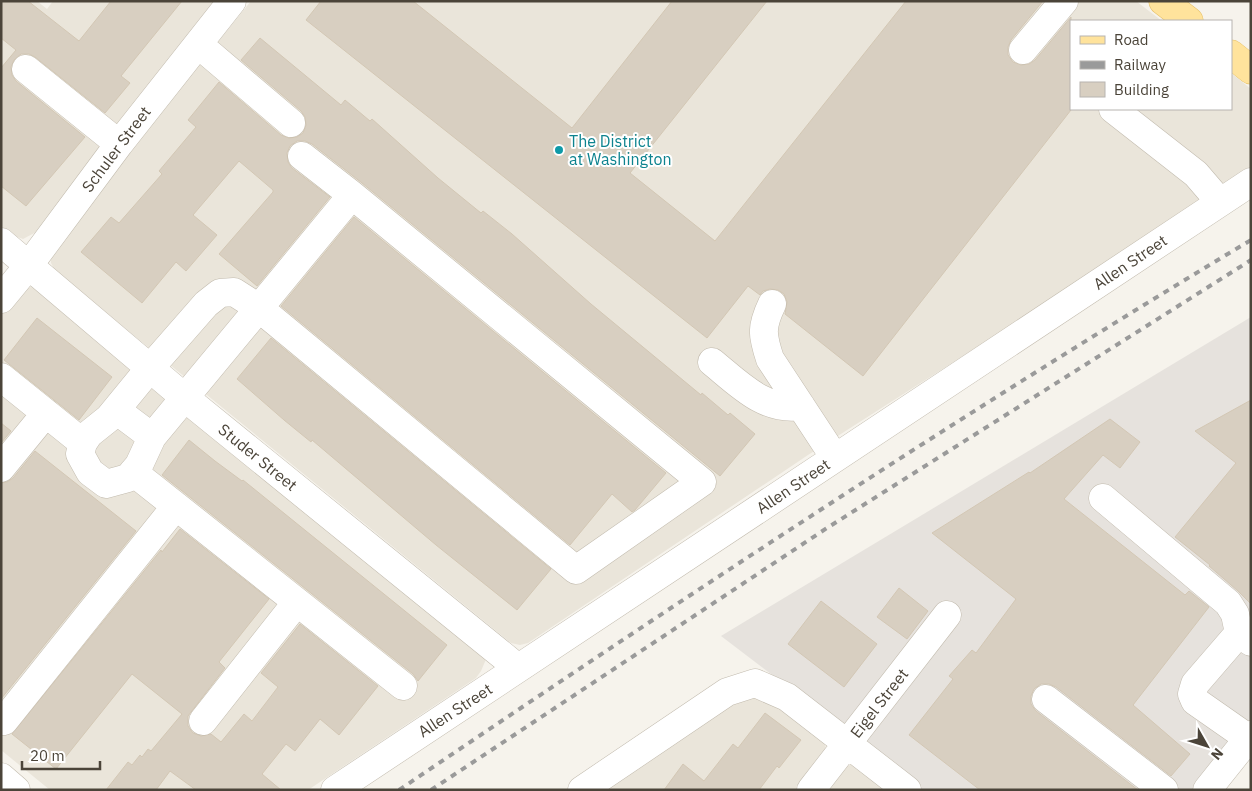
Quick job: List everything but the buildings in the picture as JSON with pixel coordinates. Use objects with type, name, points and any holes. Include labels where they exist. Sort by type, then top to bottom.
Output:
[{"type":"main road","points":[[1163,1],[1188,20]]},
{"type":"main road","points":[[1232,55],[1251,70]]},
{"type":"street","name":"Schuler Street","points":[[1,299],[29,265],[119,144],[232,1]]},
{"type":"street","points":[[1023,50],[1064,1]]},
{"type":"street","points":[[198,44],[290,123]]},
{"type":"street","points":[[26,69],[119,144]]},
{"type":"street","points":[[1114,110],[1196,174],[1220,202]]},
{"type":"street","points":[[302,156],[352,195],[702,482],[576,570],[258,308],[234,292],[220,293],[189,323],[109,418],[89,434],[83,442],[80,454],[90,472],[106,484],[128,478],[139,465],[152,437],[184,397],[223,350],[258,308],[352,195]]},
{"type":"street","name":"Allen Street","points":[[334,790],[1251,182]]},
{"type":"street","name":"Studer Street","points":[[1,242],[184,397],[518,668]]},
{"type":"street","points":[[772,304],[764,320],[764,341],[770,359],[835,458]]},
{"type":"street","points":[[189,323],[223,350]]},
{"type":"street","points":[[712,362],[754,396],[762,400],[790,408],[801,406]]},
{"type":"street","points":[[1,377],[83,442]]},
{"type":"street","points":[[116,410],[152,437]]},
{"type":"street","points":[[1,468],[46,413]]},
{"type":"street","points":[[133,472],[403,686]]},
{"type":"street","points":[[1103,498],[1228,603],[1245,637],[1195,684],[1192,694],[1195,700],[1250,736],[1207,790]]},
{"type":"street","points":[[4,721],[176,506]]},
{"type":"street","points":[[203,722],[297,602]]},
{"type":"street","name":"Eigel Street","points":[[811,790],[947,616]]},
{"type":"street","points":[[582,790],[727,692],[755,683],[787,697],[907,790]]},
{"type":"street","points":[[1046,699],[1164,790]]},
{"type":"street","points":[[1,778],[16,790]]},
{"type":"shaded area","points":[[1,1],[37,1],[47,9],[53,1],[217,1],[40,230],[23,239],[1,226]]},
{"type":"shaded area","points":[[251,1],[1136,1],[1161,20],[1070,20],[1070,110],[1232,110],[1232,74],[1251,89],[1251,167],[1157,232],[808,455],[528,643],[520,645],[511,643],[56,272],[51,263],[50,254],[55,244]]},
{"type":"shaded area","points":[[31,287],[41,290],[487,657],[476,678],[308,790],[50,790],[1,750],[1,315],[21,291]]},
{"type":"shaded area","points":[[1251,317],[1251,719],[1195,790],[923,790],[721,636]]},
{"type":"shaded area","points":[[758,692],[820,737],[825,745],[827,752],[800,790],[600,790],[736,700]]},
{"type":"shaded area","points":[[852,764],[894,790],[826,790],[844,768]]},
{"type":"railway","points":[[399,790],[821,509],[1035,373],[1251,240]]},
{"type":"railway","points":[[431,790],[827,528],[1251,260]]},
{"type":"place","name":"The District at Washington","points":[[559,150]]}]
